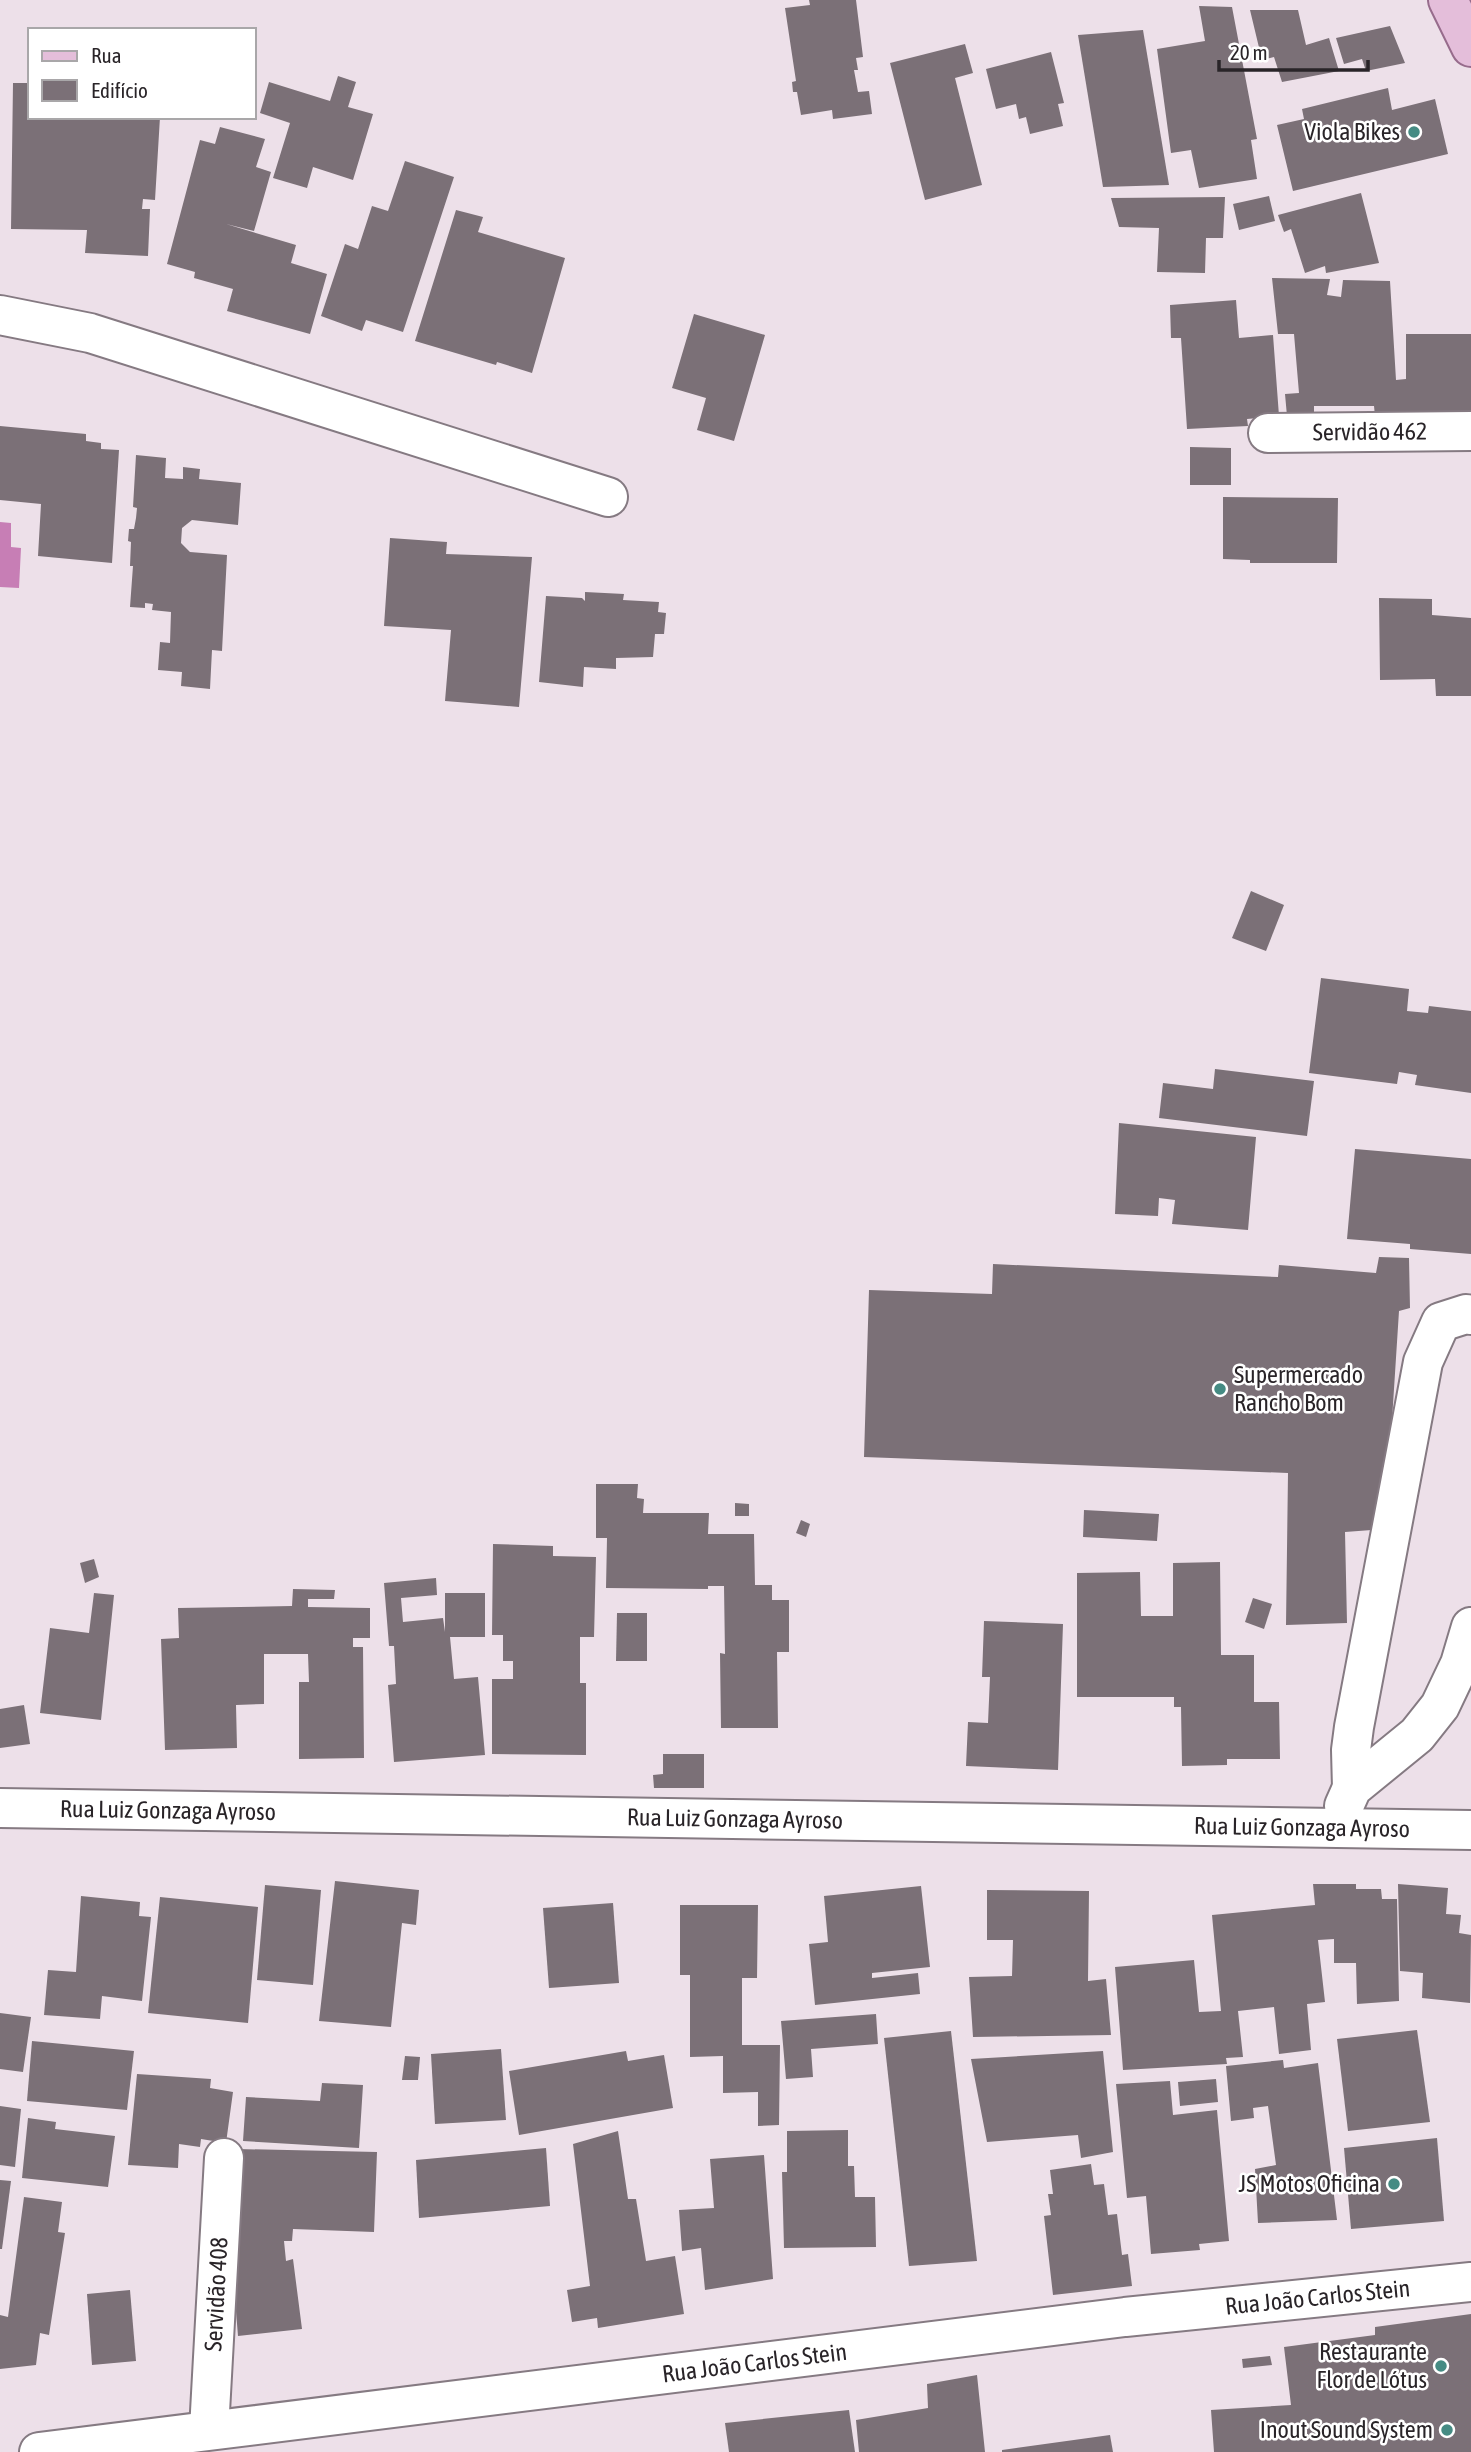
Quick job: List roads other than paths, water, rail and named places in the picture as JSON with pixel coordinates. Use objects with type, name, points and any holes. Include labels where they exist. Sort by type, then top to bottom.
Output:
[{"type":"main road","points":[[1448,0],[1471,47]]},
{"type":"street","points":[[0,315],[90,333],[608,497]]},
{"type":"street","name":"Servidão 462","points":[[1268,433],[1471,431]]},
{"type":"street","points":[[1352,1788],[1351,1749],[1354,1727],[1423,1362],[1441,1322],[1466,1314],[1471,1315]]},
{"type":"street","points":[[1334,1827],[1352,1788],[1417,1735],[1440,1706],[1460,1664],[1471,1627]]},
{"type":"street","name":"Rua Luiz Gonzaga Ayroso","points":[[0,1808],[1471,1830]]},
{"type":"street","name":"Servidão 408","points":[[209,2430],[224,2158]]},
{"type":"street","name":"Rua João Carlos Stein","points":[[39,2452],[1125,2317],[1471,2283]]},
{"type":"place","name":"Viola Bikes","points":[[1414,132]]},
{"type":"place","name":"Supermercado Rancho Bom","points":[[1220,1389]]},
{"type":"place","name":"JS Motos Oficina","points":[[1394,2184]]},
{"type":"place","name":"Restaurante Flor de Lótus","points":[[1441,2366]]},
{"type":"place","name":"Inout Sound System","points":[[1447,2430]]}]
